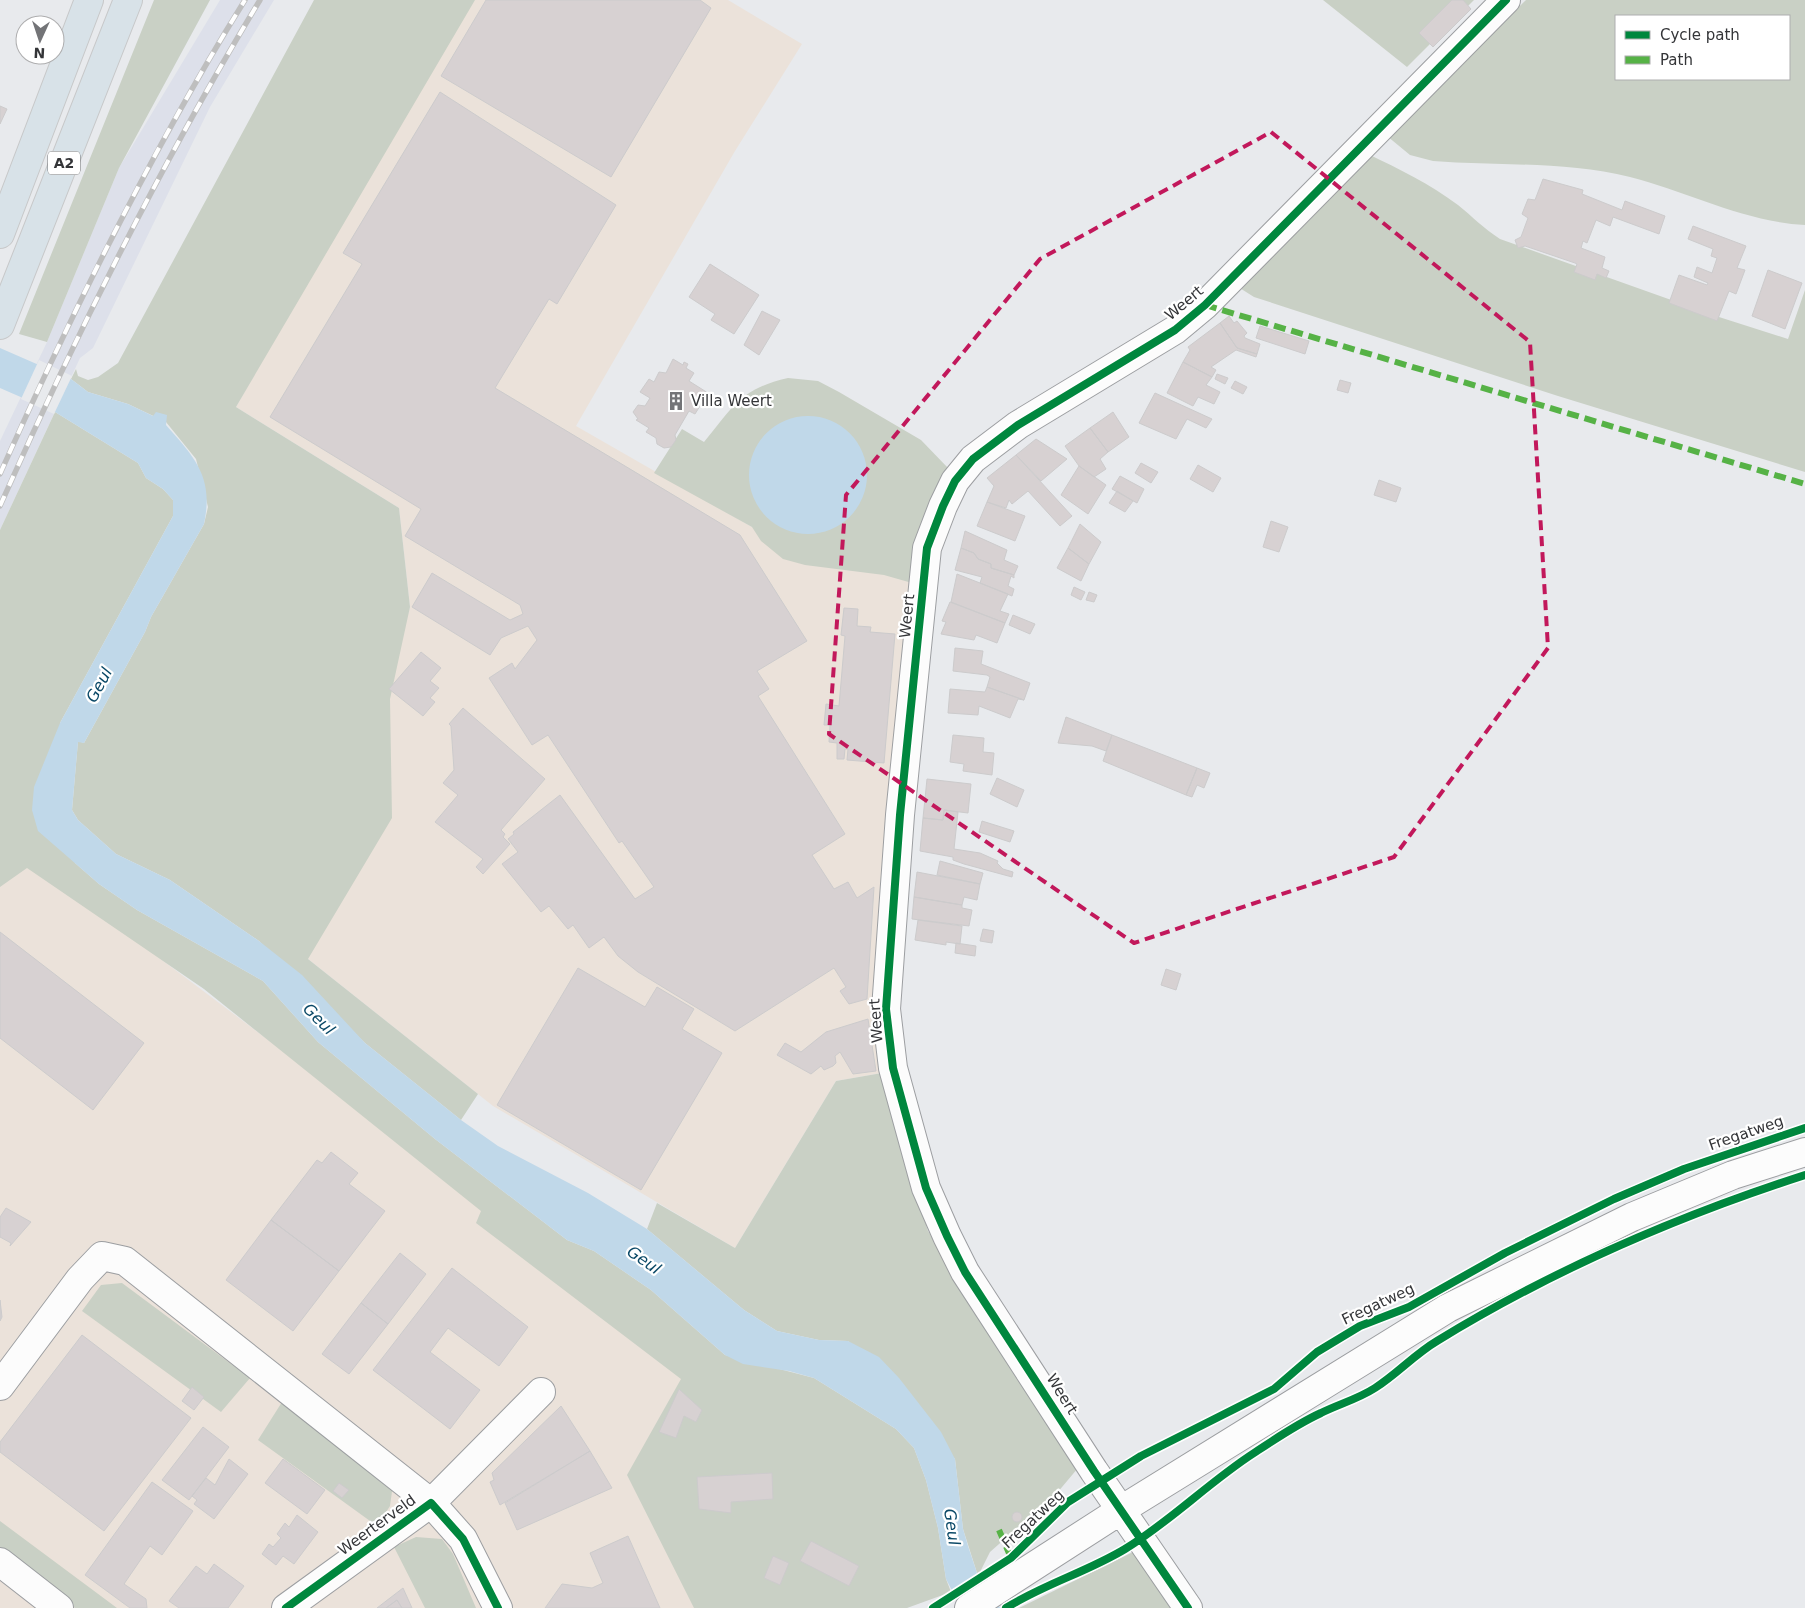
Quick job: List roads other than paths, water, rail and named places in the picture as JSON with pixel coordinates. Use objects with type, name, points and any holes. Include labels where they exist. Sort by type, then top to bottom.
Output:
[{"type":"highway","name":"A2","points":[[0,234],[90,0]]},
{"type":"highway","name":"A2","points":[[0,325],[128,0]]},
{"type":"street","name":"Weert","points":[[1188,1608],[1078,1446],[965,1272],[926,1188],[893,1068],[886,1009],[900,815],[927,548],[955,481],[972,459],[1018,425],[1175,330],[1205,305],[1506,0]]},
{"type":"street","points":[[969,1608],[1121,1510],[1448,1308],[1632,1217],[1734,1175],[1805,1152]]},
{"type":"street","name":"Weerterveld","points":[[0,1386],[80,1279],[102,1256],[125,1261],[431,1503],[463,1539],[498,1608]]},
{"type":"street","points":[[431,1503],[541,1392]]},
{"type":"street","name":"Weerterveld","points":[[286,1608],[431,1503]]},
{"type":"street","points":[[0,1562],[59,1608]]},
{"type":"water","name":"Geul","points":[[0,348],[71,379],[88,392],[128,404],[153,416],[156,412],[167,415],[166,425],[186,448],[200,469],[206,493],[204,524],[151,617],[145,632],[84,743],[78,742],[72,810],[78,820],[116,854],[170,880],[259,941],[302,975],[365,1043],[461,1120],[498,1146],[588,1193],[647,1229],[744,1310],[777,1331],[819,1340],[848,1341],[879,1357],[899,1378],[941,1432],[955,1459],[963,1529],[968,1546],[978,1576],[1000,1608],[961,1608],[946,1579],[938,1528],[926,1480],[914,1448],[896,1429],[814,1378],[789,1371],[743,1364],[725,1355],[651,1290],[594,1251],[567,1240],[435,1139],[318,1042],[263,981],[137,910],[99,884],[38,831],[32,810],[34,787],[60,723],[173,516],[173,500],[163,489],[146,478],[138,463],[55,412],[0,388]]},
{"type":"water","points":[[808,416],[831,420],[850,433],[863,452],[867,475],[863,498],[850,517],[831,530],[808,534],[785,530],[766,517],[753,498],[749,475],[753,452],[766,433],[785,420]]},
{"type":"railway","points":[[0,474],[55,353],[114,233],[177,115],[245,0]]},
{"type":"railway","points":[[0,506],[59,376],[122,248],[189,123],[260,0]]},
{"type":"place","name":"Villa Weert","points":[[676,401]]}]
